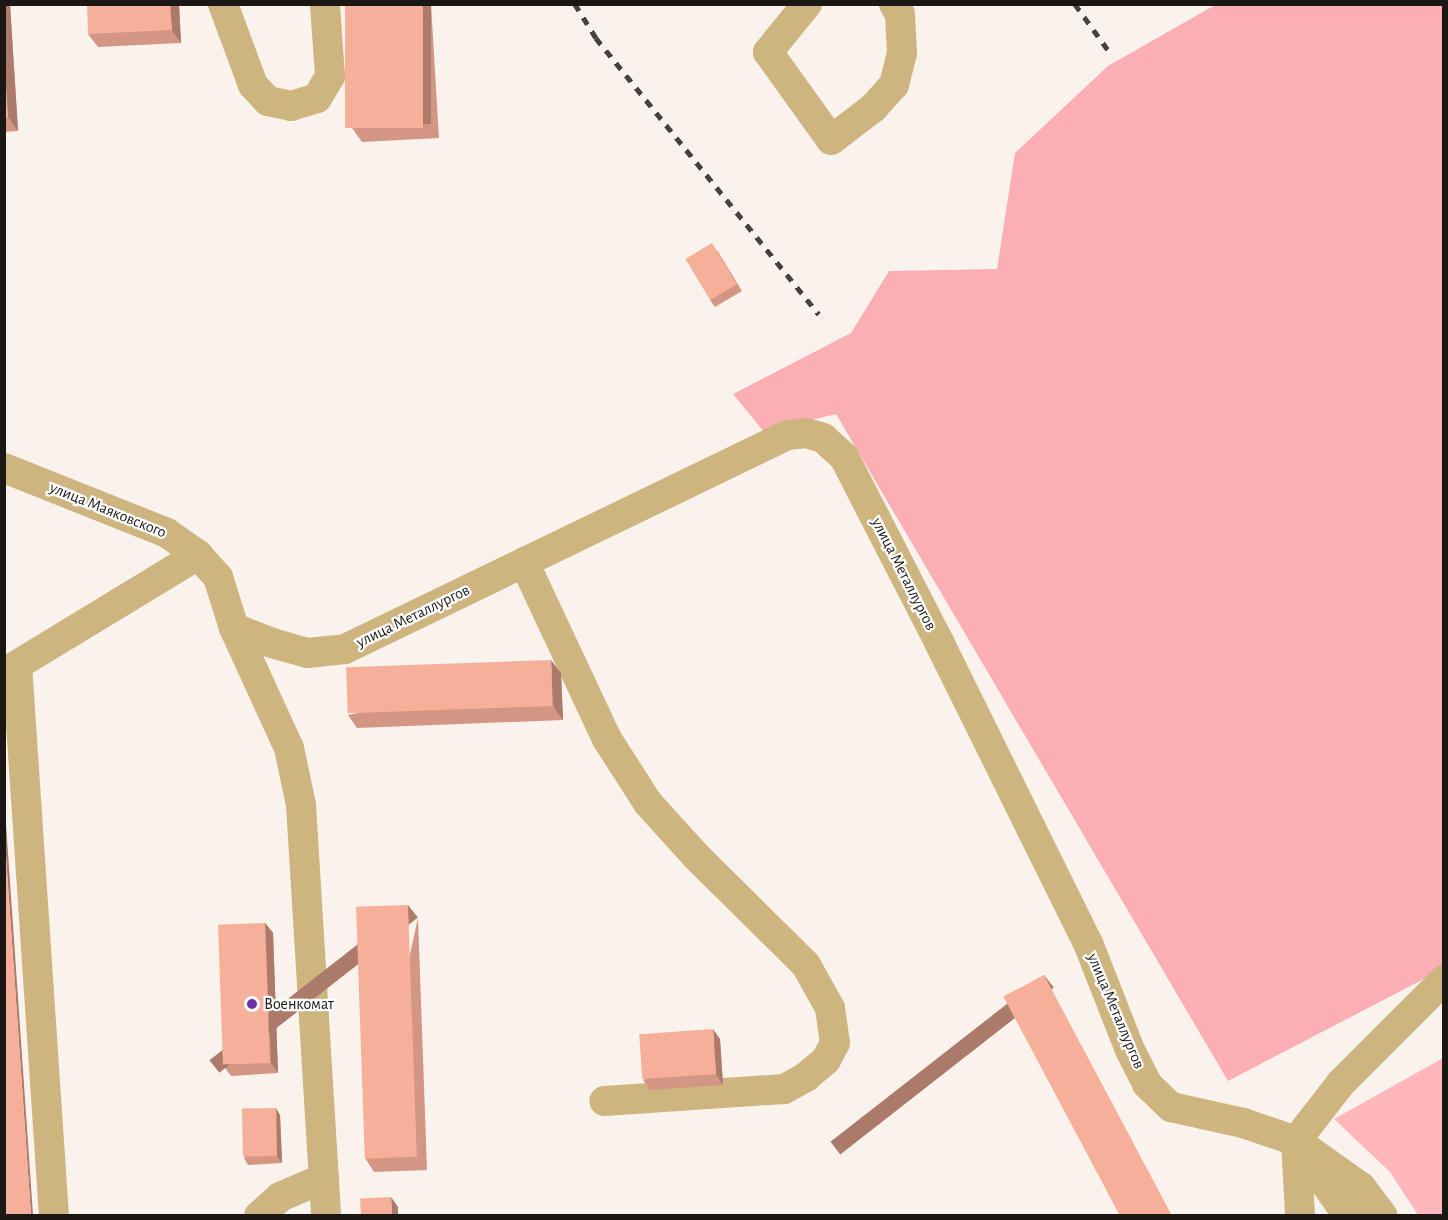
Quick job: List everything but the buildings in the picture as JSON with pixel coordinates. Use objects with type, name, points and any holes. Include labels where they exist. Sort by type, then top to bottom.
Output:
[{"type":"street","points":[[224,4],[253,85],[267,101],[291,106],[317,98],[330,75],[325,4]]},
{"type":"street","points":[[807,4],[768,52],[831,140],[873,108],[894,85],[902,53],[900,14],[894,4]]},
{"type":"street","name":"улица Металлургов","points":[[234,628],[272,643],[308,653],[345,649],[788,435],[806,433],[823,438],[844,457],[939,642],[1088,943],[1130,1050],[1147,1084],[1171,1107],[1242,1123],[1296,1141],[1361,1187],[1383,1215]]},
{"type":"street","name":"улица Маяковского","points":[[4,468],[167,533],[198,555],[218,578],[234,628],[289,748],[302,805],[326,1215]]},
{"type":"street","points":[[54,1215],[11,666],[198,555]]},
{"type":"street","points":[[524,562],[607,739],[648,803],[696,857],[806,964],[830,1008],[835,1043],[826,1060],[806,1077],[784,1089],[604,1101]]},
{"type":"street","points":[[1300,1215],[1296,1141],[1341,1083],[1438,991]]},
{"type":"street","points":[[1296,1141],[1348,1215]]},
{"type":"street","points":[[259,1215],[280,1197],[324,1179]]},
{"type":"shaded area","points":[[1215,5],[1443,5],[1443,969],[1228,1081],[836,414],[764,432],[733,394],[851,333],[889,271],[997,269],[1015,153],[1108,66]]},
{"type":"shaded area","points":[[1443,1058],[1443,1215],[1418,1215],[1390,1172],[1334,1119]]},
{"type":"railway","points":[[575,4],[596,38],[819,314]]},
{"type":"railway","points":[[1075,4],[1111,54]]},
{"type":"place","name":"Военкомат","points":[[252,1004]]}]
